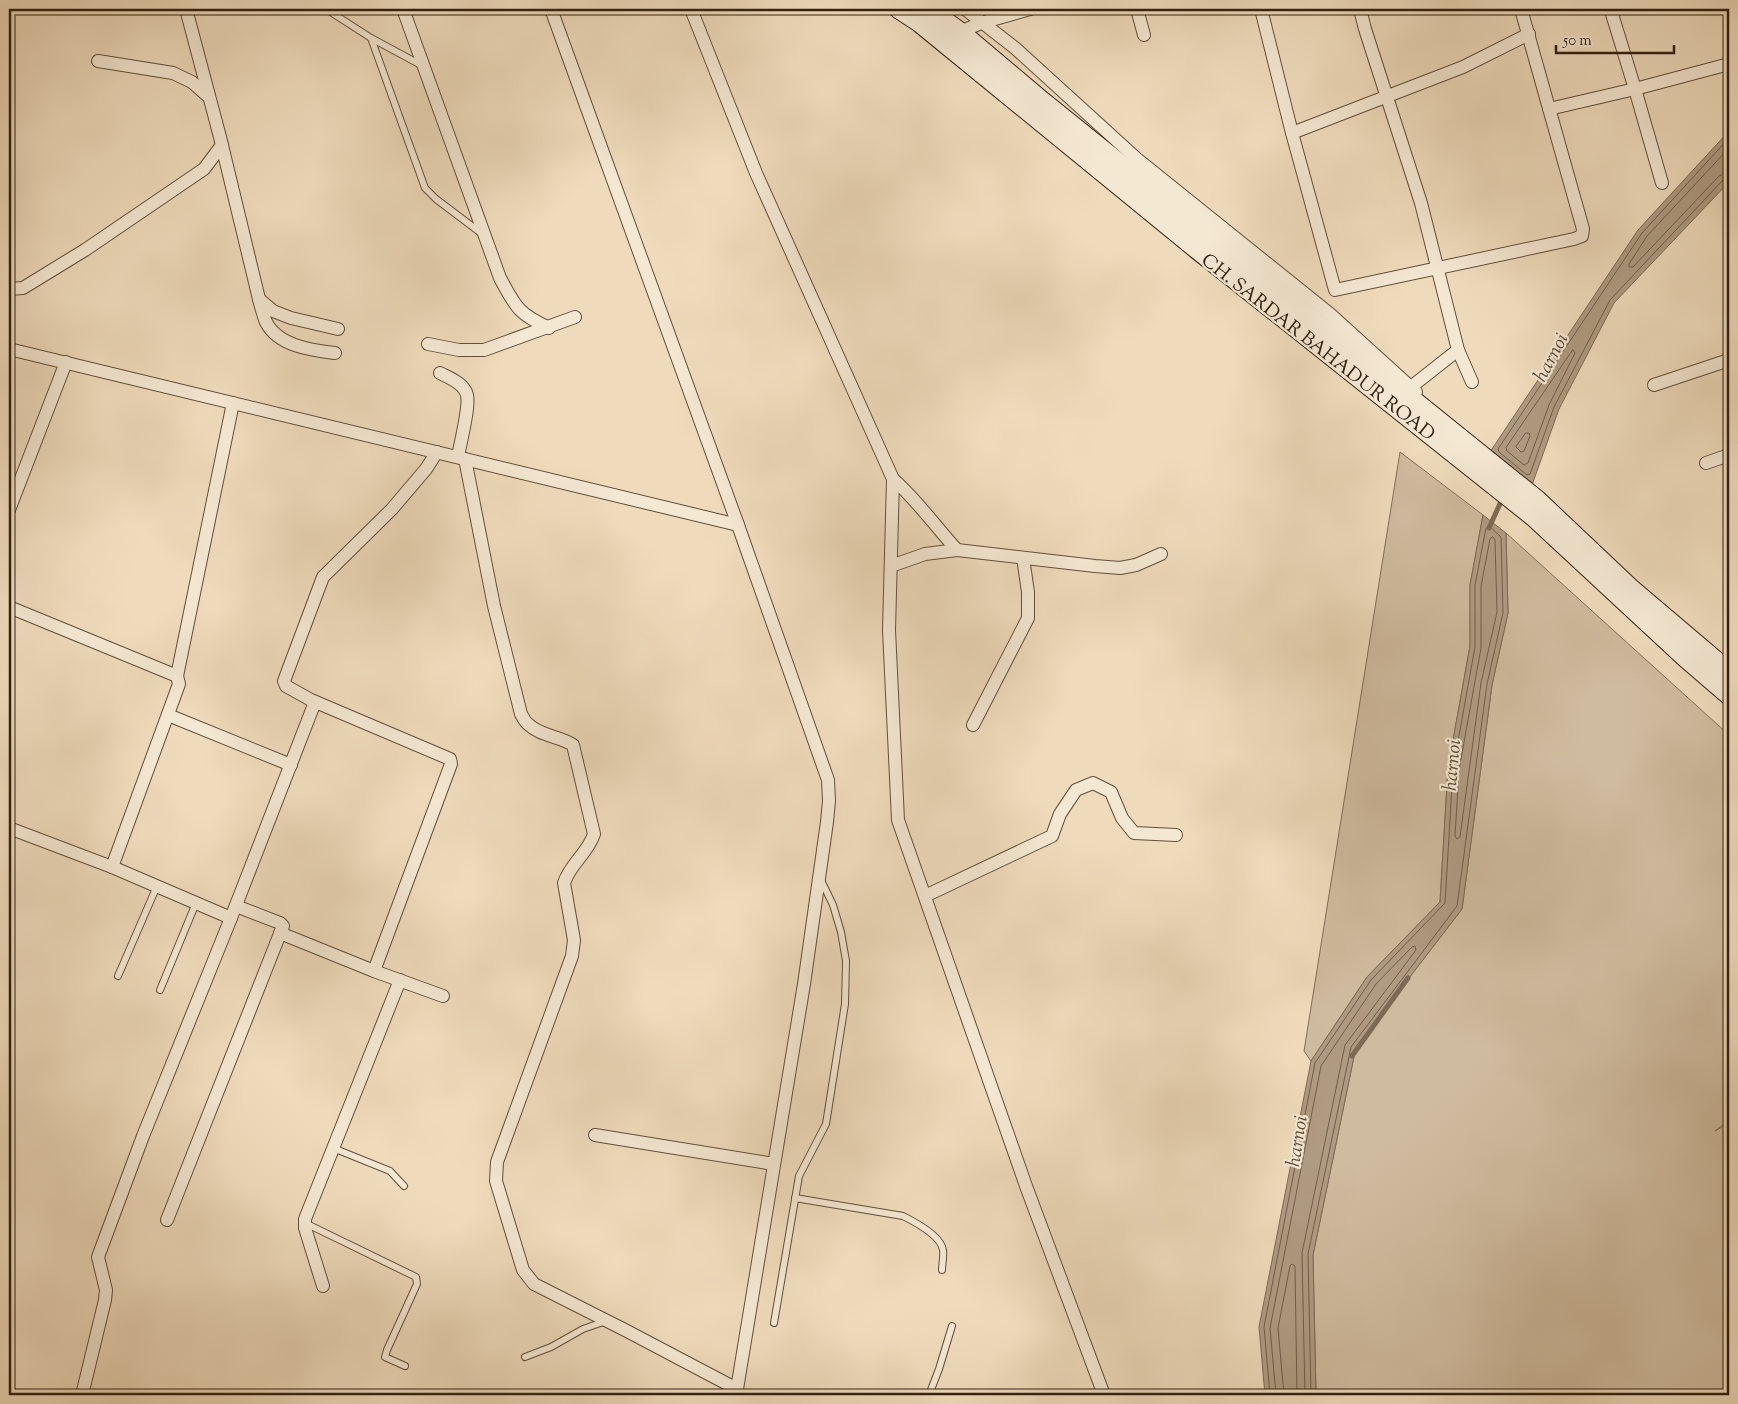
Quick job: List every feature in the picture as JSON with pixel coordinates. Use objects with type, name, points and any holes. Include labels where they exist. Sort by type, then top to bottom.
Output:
[{"type":"main road","name":"CH. SARDAR BAHADUR ROAD","points":[[899,9],[918,22],[1198,250],[1398,408],[1483,467],[1536,508],[1708,652],[1729,672]]},
{"type":"main road","name":"CH. SARDAR BAHADUR ROAD","points":[[928,9],[960,32],[1042,102],[1469,444],[1483,467]]},
{"type":"main road","name":"CH. SARDAR BAHADUR ROAD","points":[[1536,508],[1686,658],[1729,695]]},
{"type":"street","points":[[186,9],[222,145],[259,299],[267,323],[279,337],[310,349],[335,353]]},
{"type":"street","points":[[403,9],[500,278],[517,308],[526,316],[549,328]]},
{"type":"street","points":[[440,373],[459,383],[467,394],[462,458],[494,606],[521,714],[528,725],[565,740],[573,746],[594,834],[591,844],[567,874],[564,883],[574,940],[572,956],[497,1162],[496,1181],[523,1270],[534,1284],[607,1321],[736,1392],[804,984],[828,815],[828,780],[738,525],[551,9]]},
{"type":"street","points":[[691,9],[756,173],[893,479],[912,496],[957,550]]},
{"type":"street","points":[[965,9],[1015,48],[1137,159],[1330,314],[1411,387],[1469,444]]},
{"type":"street","points":[[960,32],[982,23],[1030,9]]},
{"type":"street","points":[[1137,9],[1144,35]]},
{"type":"street","points":[[1261,9],[1335,290],[1330,314]]},
{"type":"street","points":[[1360,9],[1421,203],[1458,350],[1472,382]]},
{"type":"street","points":[[1335,290],[1582,236],[1583,228],[1521,9]]},
{"type":"street","points":[[1617,9],[1612,14],[1662,182]]},
{"type":"street","points":[[1292,132],[1463,68],[1529,34]]},
{"type":"street","points":[[98,61],[173,73],[192,82],[209,98]]},
{"type":"street","points":[[1549,108],[1635,89],[1729,64]]},
{"type":"street","points":[[9,289],[23,288],[85,250],[204,169],[222,145]]},
{"type":"street","points":[[259,299],[273,311],[291,318],[338,329]]},
{"type":"street","points":[[428,344],[459,350],[484,350],[576,317]]},
{"type":"street","points":[[9,349],[738,525]]},
{"type":"street","points":[[1411,387],[1458,350]]},
{"type":"street","points":[[1654,385],[1729,360]]},
{"type":"street","points":[[9,510],[66,362]]},
{"type":"street","points":[[112,868],[179,684],[178,676],[233,403]]},
{"type":"street","points":[[374,971],[451,764],[450,759],[315,702],[286,686],[284,681],[323,577],[392,510],[426,469],[437,452]]},
{"type":"street","points":[[1706,463],[1729,455]]},
{"type":"street","points":[[893,479],[889,630],[898,820],[1026,1186],[1104,1395]]},
{"type":"street","points":[[891,566],[925,554],[957,550],[1120,568],[1136,565],[1161,554]]},
{"type":"street","points":[[973,725],[1028,618],[1028,592],[1022,558]]},
{"type":"street","points":[[9,607],[178,676]]},
{"type":"street","points":[[82,1395],[105,1300],[106,1290],[98,1258],[143,1136],[234,912],[315,702]]},
{"type":"street","points":[[168,715],[291,765]]},
{"type":"street","points":[[925,896],[1052,836],[1060,814],[1076,790],[1092,783],[1111,792],[1122,818],[1134,834],[1176,835]]},
{"type":"street","points":[[9,828],[196,903],[280,923],[283,926],[167,1220]]},
{"type":"street","points":[[280,933],[374,971],[443,996]]},
{"type":"street","points":[[323,1286],[305,1228],[305,1222],[400,980]]},
{"type":"street","points":[[594,1135],[774,1164]]},
{"type":"lane","points":[[326,9],[371,38],[424,66]]},
{"type":"lane","points":[[371,38],[425,188],[436,199],[484,235]]},
{"type":"lane","points":[[774,1323],[799,1176],[826,1124],[845,1004],[846,961],[841,932],[833,905],[819,877]]},
{"type":"lane","points":[[118,976],[157,886]]},
{"type":"lane","points":[[160,990],[196,903]]},
{"type":"lane","points":[[333,1148],[390,1171],[404,1186]]},
{"type":"lane","points":[[795,1198],[903,1216],[918,1223],[938,1240],[943,1248],[942,1270]]},
{"type":"lane","points":[[305,1222],[416,1278],[417,1284],[386,1350],[385,1358],[405,1366]]},
{"type":"lane","points":[[525,1357],[551,1347],[584,1329],[607,1321]]},
{"type":"lane","points":[[929,1395],[952,1326]]},
{"type":"shaded area","points":[[1400,452],[1483,515],[1470,585],[1470,646],[1448,768],[1440,902],[1367,977],[1311,1061],[1304,1051]]},
{"type":"shaded area","points":[[1506,533],[1729,735],[1729,1120],[1715,1131],[1729,1123],[1729,1395],[1316,1395],[1313,1255],[1356,1047],[1462,909],[1492,685],[1508,613]]},
{"type":"water","points":[[1729,131],[1729,182],[1614,303],[1559,409],[1532,485],[1490,452],[1638,230]]},
{"type":"water","points":[[1483,515],[1506,533],[1508,613],[1492,685],[1462,909],[1356,1047],[1313,1255],[1316,1395],[1265,1395],[1259,1327],[1311,1061],[1367,977],[1440,902],[1448,768],[1470,646],[1470,585]]},
{"type":"waterway","name":"harnoi","points":[[1489,528],[1503,497]]},
{"type":"waterway","name":"harnoi","points":[[1352,1056],[1408,978]]}]
